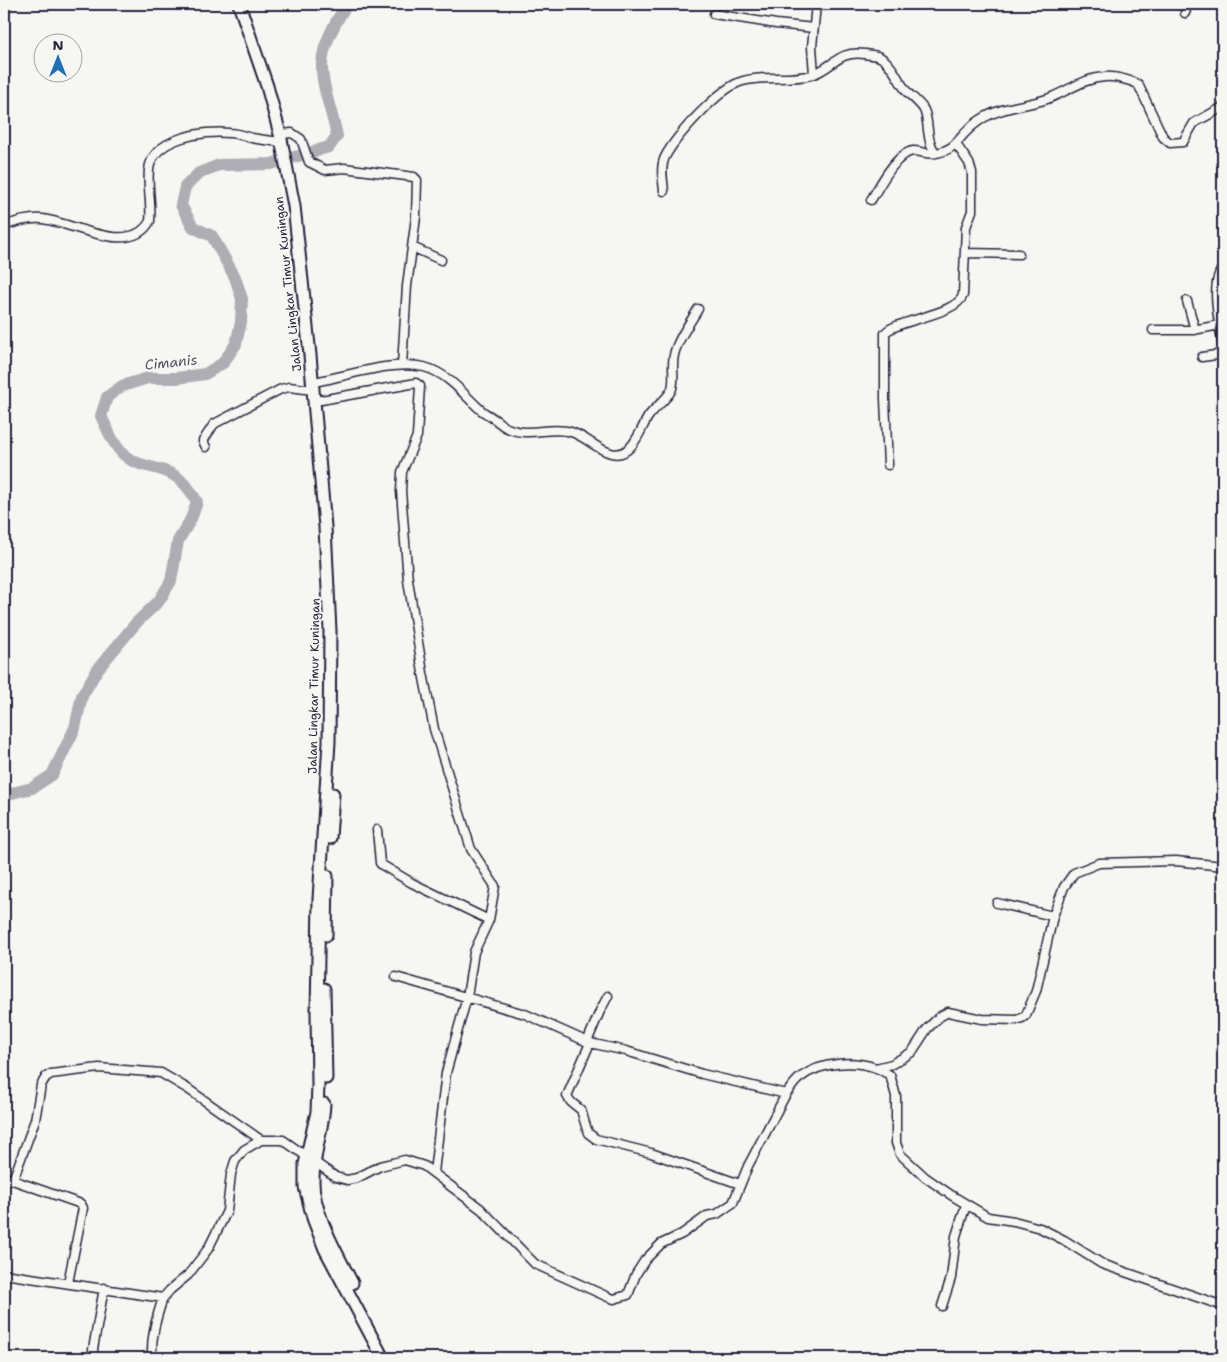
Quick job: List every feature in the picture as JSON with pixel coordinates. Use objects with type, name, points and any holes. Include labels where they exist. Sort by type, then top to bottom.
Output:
[{"type":"main road","name":"Jalan Lingkar Timur Kuningan","points":[[239,4],[284,140],[291,172],[316,385],[325,527],[330,631],[329,742],[319,899],[316,1012],[318,1085],[317,1112],[311,1159],[313,1179],[316,1203],[339,1258],[391,1358]]},
{"type":"main road","points":[[245,4],[266,66],[284,140]]},
{"type":"main road","name":"Jalan Lingkar Timur Kuningan","points":[[316,385],[321,400],[336,588],[336,754],[327,868],[324,964],[326,1083],[323,1122],[311,1159],[304,1173],[305,1187],[324,1248],[383,1358]]},
{"type":"street","points":[[814,74],[812,47],[816,4]]},
{"type":"street","points":[[1185,13],[1188,4]]},
{"type":"street","points":[[714,14],[814,28]]},
{"type":"street","points":[[664,191],[662,169],[664,158],[689,124],[719,94],[741,81],[766,77],[802,77],[814,74],[842,55],[856,52],[881,57],[924,110],[930,143],[936,153]]},
{"type":"street","points":[[871,200],[889,168],[903,156],[914,151],[923,153],[945,151],[956,144],[970,128],[986,117],[1006,108],[1048,99],[1079,83],[1105,77],[1124,79],[1138,84],[1163,137],[1170,143],[1183,142],[1194,123],[1223,106]]},
{"type":"street","points":[[4,226],[42,219],[97,234],[115,237],[131,235],[142,230],[150,220],[149,170],[157,153],[167,145],[180,138],[222,132],[235,133],[259,140],[284,140],[292,134],[301,139],[309,162],[325,170],[344,168],[414,177],[417,180],[416,216],[407,286],[402,365]]},
{"type":"street","points":[[888,465],[885,334],[890,329],[928,317],[962,299],[966,227],[972,211],[972,172],[970,163],[956,144]]},
{"type":"street","points":[[412,247],[441,260]]},
{"type":"street","points":[[965,253],[1019,254]]},
{"type":"street","points":[[1223,267],[1219,274],[1220,325],[1223,347]]},
{"type":"street","points":[[1187,301],[1195,330]]},
{"type":"street","points":[[206,447],[203,441],[214,424],[284,388],[316,385],[402,365],[426,367],[442,375],[482,410],[510,430],[522,432],[573,432],[601,449],[618,454],[624,452],[633,444],[648,418],[671,391],[673,387],[672,363],[675,350],[698,309]]},
{"type":"street","points":[[1153,330],[1195,330],[1220,325]]},
{"type":"street","points":[[1202,357],[1223,354]]},
{"type":"street","points":[[321,400],[416,383],[420,386],[417,436],[403,468],[402,481],[408,580],[434,729],[471,849],[495,886],[489,920],[474,952],[467,997],[446,1073],[434,1172]]},
{"type":"street","points":[[377,830],[379,860],[382,865],[412,883],[489,920]]},
{"type":"street","points":[[876,1068],[892,1064],[912,1052],[927,1029],[939,1017],[948,1012],[997,1020],[1016,1020],[1026,1015],[1036,991],[1053,916],[1066,882],[1074,873],[1099,863],[1176,861],[1223,866]]},
{"type":"street","points":[[997,903],[1053,916]]},
{"type":"street","points":[[396,977],[525,1014],[589,1042],[702,1074],[786,1094]]},
{"type":"street","points":[[608,996],[567,1096],[568,1100],[581,1110],[588,1133],[596,1139],[651,1152],[740,1184]]},
{"type":"street","points":[[152,1358],[153,1330],[163,1298],[188,1275],[208,1249],[227,1211],[231,1174],[235,1161],[244,1150],[261,1140],[283,1140],[336,1177],[347,1180],[357,1178],[380,1166],[405,1160],[424,1166],[481,1209],[535,1264],[614,1299],[628,1295],[636,1274],[645,1260],[662,1244],[682,1234],[708,1216],[717,1214],[733,1203],[748,1166],[786,1094],[802,1076],[820,1068],[838,1064],[854,1064],[876,1068],[890,1075],[896,1096],[896,1143],[900,1154],[925,1177],[966,1205],[988,1217],[1014,1220],[1040,1228],[1064,1240],[1102,1264],[1223,1306]]},
{"type":"street","points":[[13,1180],[35,1120],[42,1085],[46,1077],[51,1074],[99,1068],[161,1073],[188,1089],[261,1140]]},
{"type":"street","points":[[4,1177],[81,1204],[83,1208],[68,1283]]},
{"type":"street","points":[[942,1306],[951,1278],[956,1236],[966,1205]]},
{"type":"street","points":[[4,1274],[163,1298]]},
{"type":"street","points":[[94,1358],[93,1349],[104,1288]]},
{"type":"waterway","name":"Cimanis","points":[[4,795],[32,788],[52,775],[75,728],[82,696],[97,670],[136,623],[159,601],[171,581],[178,541],[191,519],[197,502],[187,487],[175,476],[159,469],[136,463],[123,454],[112,438],[101,416],[107,397],[122,386],[148,378],[177,378],[205,374],[223,363],[236,344],[241,322],[242,299],[235,277],[212,236],[193,227],[181,205],[185,187],[199,173],[219,165],[271,164],[329,147],[337,136],[323,81],[323,56],[331,32],[347,4]]}]
